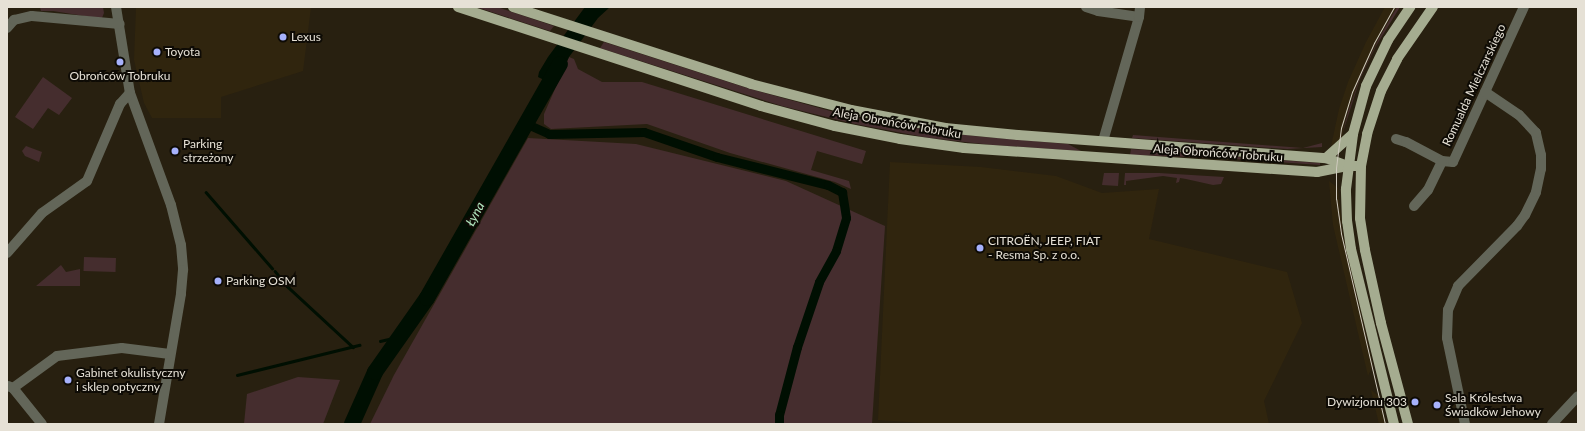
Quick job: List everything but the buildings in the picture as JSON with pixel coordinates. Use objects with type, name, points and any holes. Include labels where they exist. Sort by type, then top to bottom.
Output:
[{"type":"main road","name":"Aleja Obrońców Tobruku","points":[[458,7],[761,106],[835,126],[942,146],[1317,172],[1348,166],[1361,166]]},
{"type":"main road","name":"Aleja Obrońców Tobruku","points":[[513,7],[751,84],[851,110],[945,128],[1018,135],[1326,158],[1348,166]]},
{"type":"main road","points":[[1394,424],[1351,249],[1346,198],[1348,166],[1353,134],[1366,86],[1388,40],[1410,7]]},
{"type":"main road","points":[[1408,424],[1381,323],[1365,250],[1360,218],[1361,166],[1367,134],[1381,91],[1404,47],[1433,7]]},
{"type":"main road","points":[[1326,158],[1353,134]]},
{"type":"street","points":[[116,7],[120,24],[130,94],[171,205],[180,234],[183,270],[159,424]]},
{"type":"street","points":[[120,24],[123,7]]},
{"type":"street","points":[[1086,7],[1098,11],[1139,12],[1103,141]]},
{"type":"street","name":"Romualda Mielczarskiego","points":[[1396,139],[1406,142],[1442,161],[1453,162],[1524,7]]},
{"type":"street","points":[[7,28],[14,20],[32,16],[120,24]]},
{"type":"street","points":[[1464,424],[1446,338],[1448,310],[1458,286],[1517,226],[1525,215],[1536,192],[1542,155],[1536,133],[1519,115],[1485,92]]},
{"type":"street","points":[[8,251],[42,213],[87,181],[120,104],[130,94]]},
{"type":"street","points":[[1414,206],[1428,190],[1442,161]]},
{"type":"street","points":[[42,424],[10,387],[57,356],[122,348],[150,350],[170,354]]},
{"type":"street","points":[[1552,424],[1578,396]]},
{"type":"shaded area","points":[[40,7],[103,7],[104,13],[102,18],[97,18],[53,11],[41,11]]},
{"type":"shaded area","points":[[136,7],[311,7],[303,71],[221,97],[221,118],[152,118],[144,103],[134,60]]},
{"type":"shaded area","points":[[476,7],[497,7],[554,26],[550,31]]},
{"type":"shaded area","points":[[585,7],[610,7],[598,18],[569,57],[556,86],[538,77],[539,72],[548,57]]},
{"type":"shaded area","points":[[1385,7],[1397,7],[1379,38],[1359,80],[1345,120],[1342,138],[1331,146],[1339,109],[1348,82],[1366,42]]},
{"type":"shaded area","points":[[1397,7],[1400,7],[1376,46],[1360,79],[1342,135],[1359,80],[1379,38]]},
{"type":"shaded area","points":[[604,42],[747,88],[856,118],[974,136],[1068,144],[1081,151],[992,145],[929,138],[855,124],[782,106],[600,48]]},
{"type":"shaded area","points":[[569,57],[574,59],[578,69],[602,82],[642,82],[866,151],[862,164],[817,151],[811,170],[849,181],[851,189],[835,182],[730,153],[647,124],[551,129],[544,124],[544,114]]},
{"type":"shaded area","points":[[43,77],[72,98],[59,115],[48,108],[33,129],[15,117]]},
{"type":"shaded area","points":[[1133,135],[1303,148],[1322,143],[1322,147],[1287,149],[1132,138]]},
{"type":"shaded area","points":[[528,138],[636,144],[786,181],[885,226],[872,424],[370,424],[394,375]]},
{"type":"shaded area","points":[[26,146],[42,152],[39,162],[25,156],[22,151]]},
{"type":"shaded area","points":[[1131,149],[1320,163],[1320,165],[1223,158],[1130,155]]},
{"type":"shaded area","points":[[890,162],[981,167],[1056,176],[1102,193],[1159,189],[1149,239],[1287,272],[1302,323],[1264,401],[1269,424],[938,424],[878,420]]},
{"type":"shaded area","points":[[1104,173],[1119,173],[1118,186],[1102,185]]},
{"type":"shaded area","points":[[1125,173],[1159,173],[1224,177],[1221,184],[1213,185],[1180,178],[1179,182],[1176,183],[1177,178],[1163,176],[1126,181],[1126,185],[1124,185]]},
{"type":"shaded area","points":[[1329,181],[1338,188],[1343,235],[1373,365],[1368,376],[1333,225]]},
{"type":"shaded area","points":[[84,257],[116,258],[115,272],[84,271]]},
{"type":"shaded area","points":[[61,265],[66,272],[80,269],[80,286],[36,286]]},
{"type":"shaded area","points":[[298,377],[340,380],[323,424],[244,424],[247,394]]},
{"type":"shaded area","points":[[1371,390],[1380,397],[1386,424],[1379,424]]},
{"type":"waterway","name":"Łyna","points":[[352,424],[375,372],[427,298],[560,64]]},
{"type":"waterway","points":[[527,124],[549,134],[644,132],[717,157],[828,185],[842,192],[846,218],[836,251],[819,282],[797,347],[779,415],[779,424]]},
{"type":"waterway","points":[[206,192],[272,268]]},
{"type":"waterway","points":[[275,271],[287,286],[353,347]]},
{"type":"waterway","points":[[380,341],[401,336]]},
{"type":"waterway","points":[[237,375],[359,345]]},
{"type":"tram line","points":[[1385,424],[1341,233],[1336,199],[1336,168],[1341,128],[1352,92],[1374,43],[1394,7]]},
{"type":"place","name":"Lexus","points":[[283,37]]},
{"type":"place","name":"Toyota","points":[[157,52]]},
{"type":"place","name":"Obrońców Tobruku","points":[[120,62]]},
{"type":"place","name":"Parking strzeżony","points":[[175,151]]},
{"type":"place","name":"CITROËN, JEEP, FIAT - Resma Sp. z o.o.","points":[[980,248]]},
{"type":"place","name":"Parking OSM","points":[[218,281]]},
{"type":"place","name":"Gabinet okulistyczny i sklep optyczny","points":[[68,380]]},
{"type":"place","name":"Dywizjonu 303","points":[[1415,402]]},
{"type":"place","name":"Sala Królestwa Świadków Jehowy","points":[[1437,405]]}]
